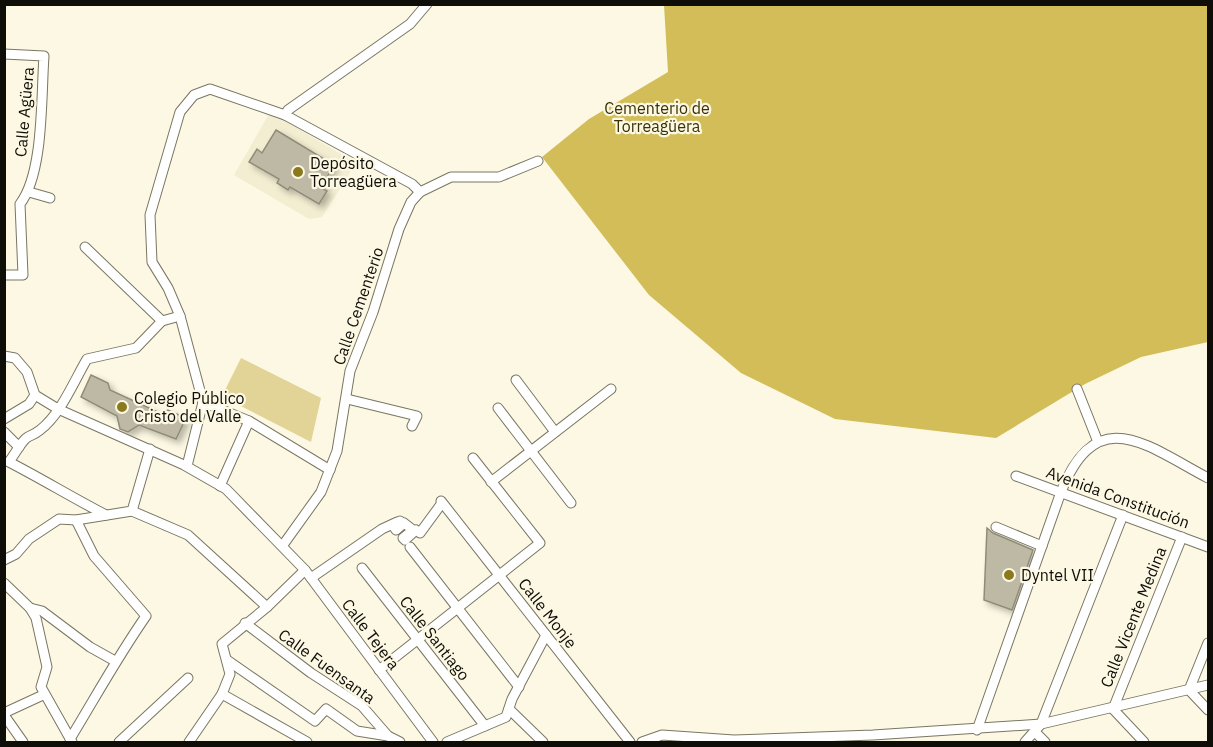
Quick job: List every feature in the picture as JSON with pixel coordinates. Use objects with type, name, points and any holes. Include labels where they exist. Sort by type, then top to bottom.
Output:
[{"type":"street","points":[[285,115],[288,110],[410,24],[426,4]]},
{"type":"street","name":"Calle Agüera","points":[[4,54],[44,56],[35,172],[29,192],[20,204],[23,275],[4,275]]},
{"type":"street","points":[[187,466],[203,402],[180,316],[168,288],[152,262],[150,215],[180,112],[194,96],[210,89],[285,115],[412,184],[420,192],[451,177],[499,177],[538,161]]},
{"type":"street","points":[[29,192],[50,198]]},
{"type":"street","name":"Calle Cementerio","points":[[283,545],[321,492],[338,451],[350,371],[373,312],[399,229],[411,202],[420,192]]},
{"type":"street","points":[[85,247],[162,321]]},
{"type":"street","points":[[110,514],[69,496],[40,477],[7,463],[27,435],[40,431],[58,408],[87,359],[136,348],[162,321],[180,316]]},
{"type":"street","points":[[4,356],[15,358],[27,372],[35,395],[29,404],[4,418]]},
{"type":"street","points":[[516,380],[555,432]]},
{"type":"street","points":[[490,482],[611,389]]},
{"type":"street","points":[[1077,389],[1098,442]]},
{"type":"street","name":"Calle Tejera","points":[[35,395],[58,408],[187,466],[220,486],[283,545],[308,574],[433,742]]},
{"type":"street","points":[[347,399],[417,416],[412,426]]},
{"type":"street","points":[[203,402],[249,421],[330,470]]},
{"type":"street","points":[[498,408],[571,503]]},
{"type":"street","points":[[220,486],[249,421]]},
{"type":"street","points":[[4,432],[19,447]]},
{"type":"street","points":[[977,730],[1071,468],[1098,442],[1116,437],[1132,438],[1209,478]]},
{"type":"street","points":[[132,511],[150,449]]},
{"type":"street","points":[[379,670],[540,543],[473,458]]},
{"type":"street","name":"Avenida Constitución","points":[[1016,476],[1209,547]]},
{"type":"street","name":"Calle Monje","points":[[308,574],[382,529],[400,521],[394,527],[396,530],[404,523],[413,531],[403,538],[405,540],[416,530],[420,533],[442,502],[630,742]]},
{"type":"street","points":[[4,560],[16,554],[29,539],[59,519],[76,520],[132,511],[189,535],[267,607]]},
{"type":"street","points":[[1025,742],[1038,728],[1123,515]]},
{"type":"street","points":[[4,583],[30,608],[36,618],[47,667],[40,687],[71,741],[102,689],[115,661],[146,616],[94,556],[76,520]]},
{"type":"street","points":[[996,528],[1042,546]]},
{"type":"street","name":"Calle Vicente Medina","points":[[1113,709],[1182,537]]},
{"type":"street","points":[[410,547],[519,687]]},
{"type":"street","name":"Calle Santiago","points":[[362,568],[485,726]]},
{"type":"street","points":[[189,742],[222,694],[230,674],[222,644],[308,574]]},
{"type":"street","points":[[30,608],[42,611],[90,647],[115,661]]},
{"type":"street","name":"Calle Fuensanta","points":[[245,623],[311,673],[362,706],[387,736]]},
{"type":"street","points":[[447,742],[506,717],[546,635]]},
{"type":"street","points":[[1189,690],[1209,643]]},
{"type":"street","points":[[227,660],[315,721],[326,709],[357,731],[387,736],[400,742]]},
{"type":"street","points":[[119,742],[188,678]]},
{"type":"street","points":[[642,742],[662,735],[704,741],[1038,728],[1209,685]]},
{"type":"street","points":[[1189,690],[1209,710]]},
{"type":"street","points":[[222,694],[307,742]]},
{"type":"street","points":[[23,742],[4,714],[43,695]]},
{"type":"street","points":[[509,709],[543,742]]},
{"type":"street","points":[[1113,709],[1144,742]]},
{"type":"street","points":[[1038,728],[1045,742]]},
{"type":"street","points":[[873,735],[880,742]]},
{"type":"shaded area","points":[[270,112],[356,163],[322,217],[309,219],[234,175]]},
{"type":"shaded area","points":[[241,358],[321,398],[311,442],[231,401],[224,392]]},
{"type":"green space","name":"Cementerio de Torreagüera","points":[[664,5],[1208,5],[1208,342],[1141,357],[1085,384],[996,438],[835,419],[741,373],[649,295],[542,157],[589,119],[668,72]]},
{"type":"building","name":"Depósito Torreagüera","points":[[276,130],[334,165],[321,188],[327,191],[319,204],[290,187],[288,190],[277,183],[279,179],[249,162],[257,149],[262,153]]},
{"type":"building","name":"Colegio Público Cristo del Valle","points":[[91,375],[108,383],[110,390],[160,413],[168,410],[186,418],[176,439],[139,425],[128,432],[120,429],[117,416],[81,397]]},
{"type":"building","name":"Dyntel VII","points":[[987,528],[993,533],[1033,550],[1012,610],[984,600]]},
{"type":"place","name":"Depósito Torreagüera","points":[[298,172]]},
{"type":"place","name":"Colegio Público Cristo del Valle","points":[[122,407]]},
{"type":"place","name":"Dyntel VII","points":[[1009,575]]}]
